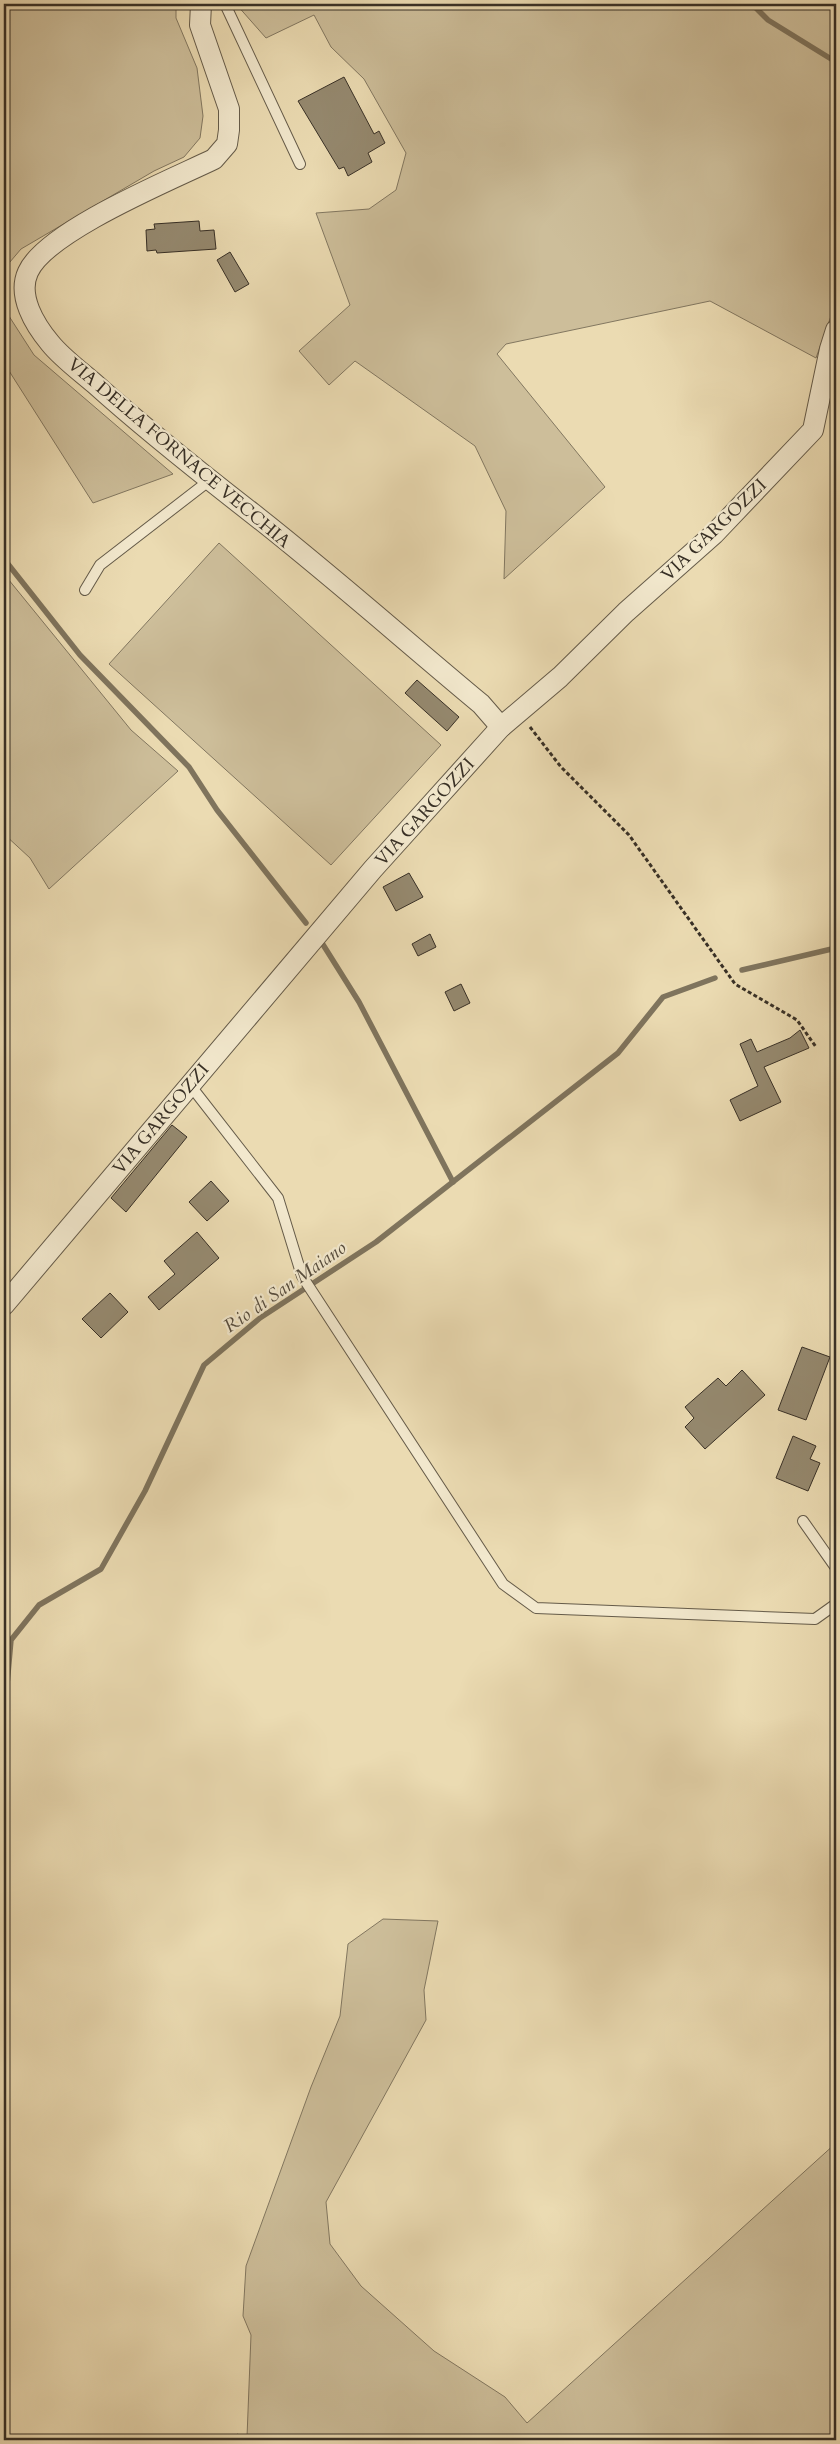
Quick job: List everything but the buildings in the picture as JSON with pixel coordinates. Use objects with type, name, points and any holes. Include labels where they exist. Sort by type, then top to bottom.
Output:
[{"type":"street","name":"VIA DELLA FORNACE VECCHIA","points":[[201,4],[200,25],[229,108],[227,144],[214,159],[141,193],[68,234],[38,258],[28,272],[24,289],[31,315],[50,344],[133,419],[253,514],[481,704],[501,727]]},
{"type":"street","name":"VIA GARGOZZI","points":[[4,1304],[373,869],[501,727],[560,677],[626,612],[714,534],[814,430],[830,349],[836,330]]},
{"type":"lane","points":[[225,4],[300,164]]},
{"type":"lane","points":[[85,590],[100,565],[210,480]]},
{"type":"lane","points":[[190,1085],[278,1198],[304,1278],[503,1584],[536,1608],[816,1619],[836,1604]]},
{"type":"lane","points":[[803,1520],[836,1568]]},
{"type":"path","points":[[518,712],[561,767],[629,835],[736,984],[797,1020],[816,1047]]},
{"type":"shaded area","points":[[4,4],[176,4],[176,18],[197,68],[203,116],[200,138],[184,157],[154,171],[21,249],[4,269]]},
{"type":"shaded area","points":[[236,4],[836,4],[836,302],[816,358],[710,301],[506,344],[497,354],[605,487],[504,579],[506,511],[475,446],[355,361],[329,385],[299,351],[350,305],[316,213],[369,209],[396,190],[406,153],[364,79],[331,47],[314,15],[266,38]]},
{"type":"shaded area","points":[[4,301],[7,313],[34,355],[173,474],[93,503],[4,363]]},
{"type":"shaded area","points":[[219,543],[441,745],[331,865],[109,664]]},
{"type":"shaded area","points":[[4,574],[131,730],[178,771],[49,889],[30,858],[4,834]]},
{"type":"shaded area","points":[[383,1919],[438,1921],[424,1990],[426,2020],[326,2202],[330,2244],[361,2286],[434,2351],[505,2397],[527,2423],[836,2143],[836,2440],[234,2440],[237,2434],[247,2437],[251,2335],[243,2316],[246,2266],[311,2087],[340,2016],[348,1944]]},
{"type":"waterway","points":[[752,4],[768,20],[836,62]]},
{"type":"waterway","points":[[4,559],[80,655],[189,767],[217,810],[306,923]]},
{"type":"waterway","points":[[322,943],[359,1002],[453,1182]]},
{"type":"waterway","name":"Rio di San Maiano","points":[[742,970],[836,948]]},
{"type":"waterway","name":"Rio di San Maiano","points":[[4,1718],[11,1640],[39,1605],[101,1569],[145,1491],[204,1365],[260,1318],[376,1242],[618,1053],[663,997],[715,978]]}]
